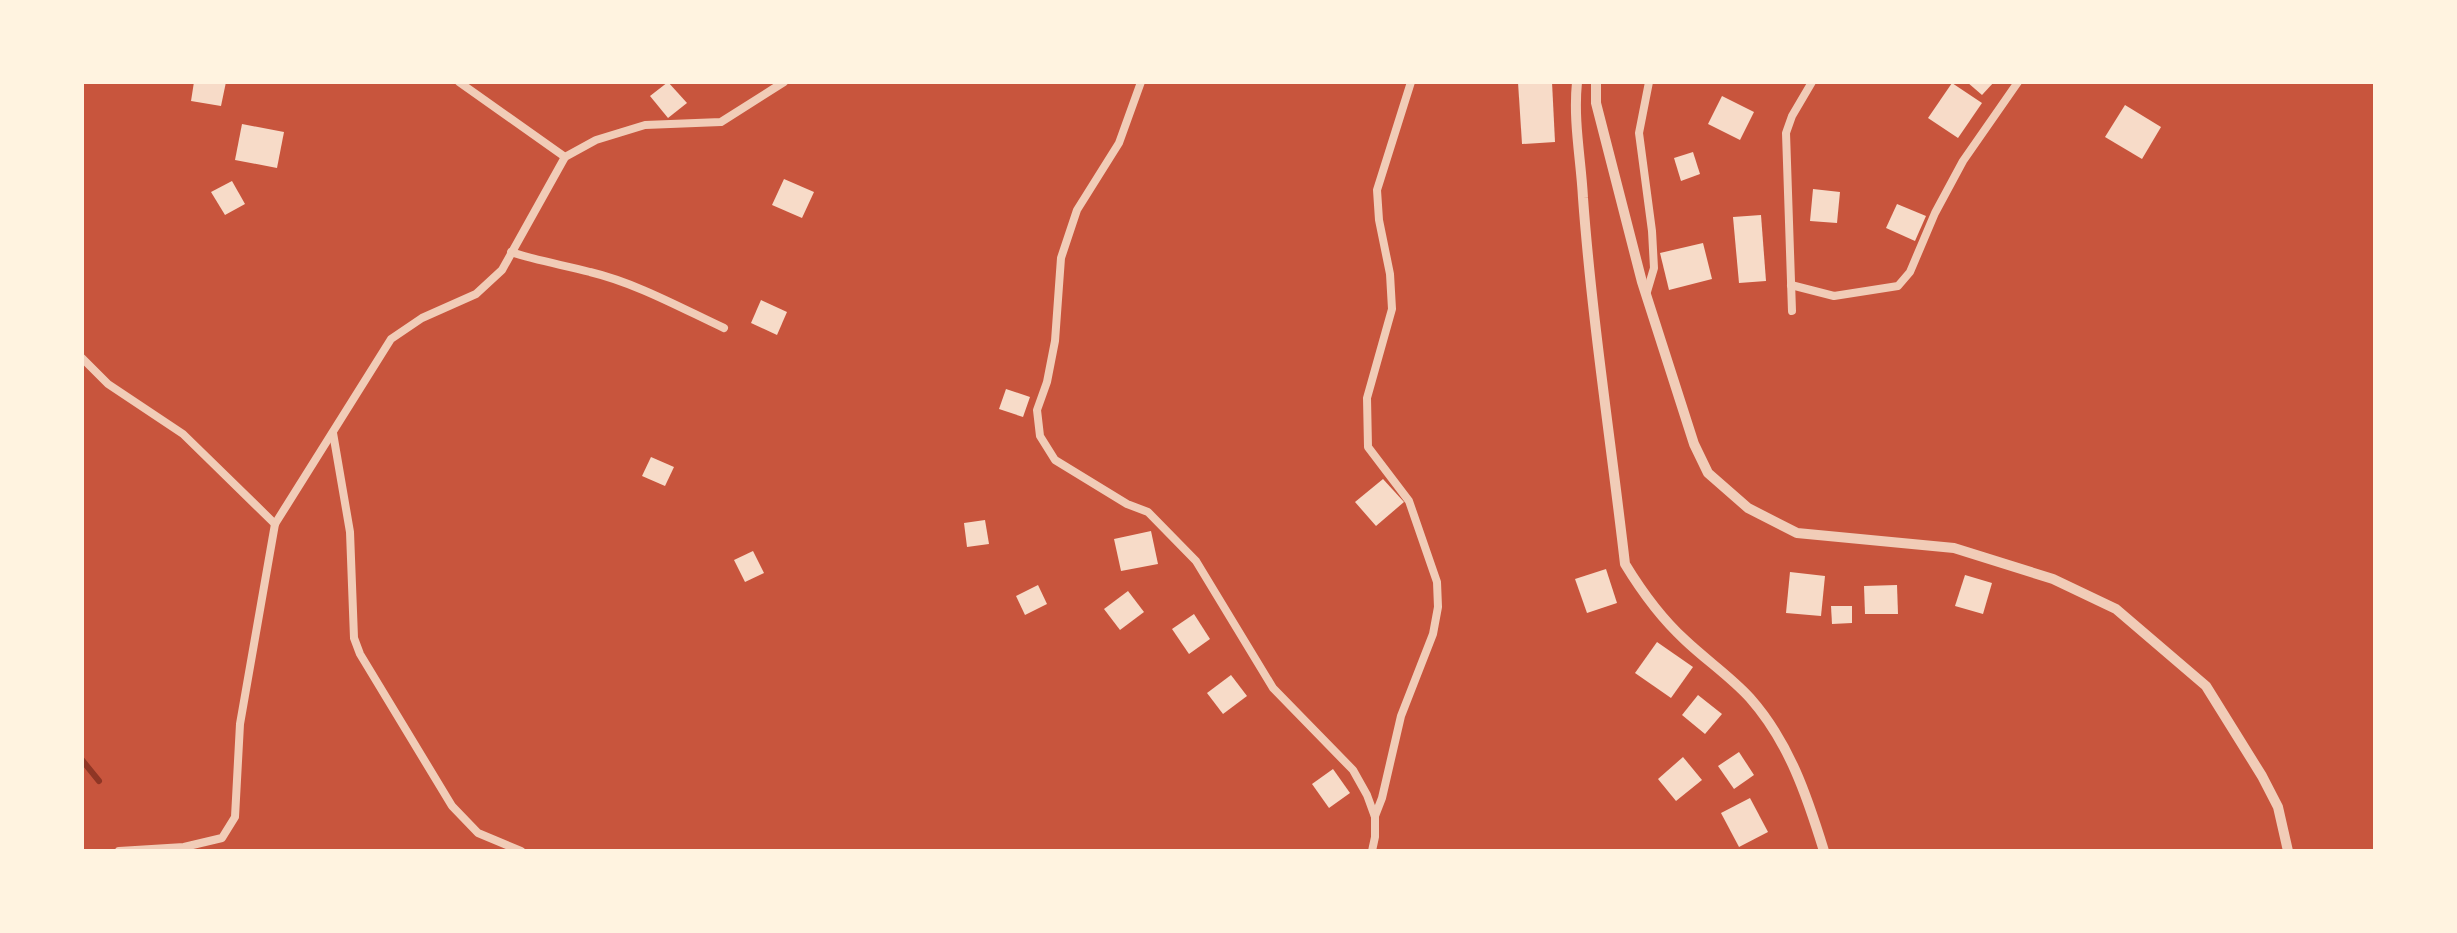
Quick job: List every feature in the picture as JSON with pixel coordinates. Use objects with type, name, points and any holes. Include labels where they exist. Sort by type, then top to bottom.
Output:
[{"type":"street","points":[[459,82],[565,157]]},
{"type":"street","points":[[119,851],[184,847],[222,838],[235,817],[240,724],[275,524],[391,339],[422,318],[476,294],[502,270],[565,157],[596,140],[645,125],[721,122],[784,82]]},
{"type":"street","points":[[1141,82],[1119,143],[1077,210],[1061,258],[1055,341],[1047,382],[1037,410],[1040,436],[1055,460],[1127,504],[1148,512],[1196,561],[1273,688],[1353,770],[1375,817],[1372,851]]},
{"type":"street","points":[[1375,817],[1401,716],[1433,634],[1438,607],[1437,582],[1409,501],[1368,447],[1366,437],[1367,398],[1392,309],[1377,190],[1411,82]]},
{"type":"street","points":[[1577,82],[1575,131],[1582,173],[1588,263],[1625,564],[1653,605],[1683,639],[1749,697],[1779,739],[1803,783],[1824,851]]},
{"type":"street","points":[[1596,82],[1596,103],[1646,296],[1694,444],[1708,473],[1748,508],[1797,533],[1954,548],[2053,579],[2116,609],[2206,686],[2278,807],[2288,851]]},
{"type":"street","points":[[1646,296],[1654,268],[1639,133],[1649,82]]},
{"type":"street","points":[[1792,311],[1786,133],[1812,82]]},
{"type":"street","points":[[1791,285],[1834,296],[1898,286],[1910,272],[1935,213],[1963,161],[2018,82]]},
{"type":"street","points":[[511,252],[549,264],[592,272],[655,296],[724,328]]},
{"type":"street","points":[[82,358],[108,384],[183,434],[275,524]]},
{"type":"street","points":[[333,433],[350,532],[354,638],[360,654],[452,806],[478,833],[521,851]]},
{"type":"building","points":[[194,82],[226,82],[221,106],[191,101]]},
{"type":"building","points":[[668,82],[687,103],[668,118],[650,96]]},
{"type":"building","points":[[1518,82],[1552,82],[1555,142],[1522,144]]},
{"type":"building","points":[[1967,82],[1994,82],[1982,95]]},
{"type":"building","points":[[1952,83],[1982,103],[1958,138],[1928,118]]},
{"type":"building","points":[[1722,96],[1754,112],[1740,140],[1708,124]]},
{"type":"building","points":[[2125,105],[2161,127],[2142,159],[2105,137]]},
{"type":"building","points":[[242,124],[284,132],[277,168],[235,160]]},
{"type":"building","points":[[1693,152],[1700,174],[1681,181],[1674,158]]},
{"type":"building","points":[[784,179],[814,192],[802,218],[772,205]]},
{"type":"building","points":[[232,181],[245,204],[225,215],[211,192]]},
{"type":"building","points":[[1813,189],[1840,192],[1837,223],[1810,221]]},
{"type":"building","points":[[1897,204],[1926,216],[1915,241],[1886,228]]},
{"type":"building","points":[[1761,215],[1766,281],[1739,283],[1733,217]]},
{"type":"building","points":[[1703,243],[1712,279],[1669,290],[1660,253]]},
{"type":"building","points":[[761,300],[787,312],[777,335],[751,323]]},
{"type":"building","points":[[1006,389],[1030,397],[1023,417],[999,409]]},
{"type":"building","points":[[651,457],[674,467],[665,486],[642,476]]},
{"type":"building","points":[[1383,479],[1404,502],[1376,526],[1355,502]]},
{"type":"building","points":[[985,520],[989,544],[967,547],[964,523]]},
{"type":"building","points":[[1151,531],[1158,564],[1121,571],[1114,539]]},
{"type":"building","points":[[753,551],[764,573],[745,582],[734,560]]},
{"type":"building","points":[[1606,569],[1617,603],[1587,613],[1575,579]]},
{"type":"building","points":[[1790,572],[1825,576],[1821,616],[1786,613]]},
{"type":"building","points":[[1965,575],[1992,583],[1983,614],[1955,606]]},
{"type":"building","points":[[1038,585],[1047,604],[1025,615],[1016,596]]},
{"type":"building","points":[[1897,585],[1898,614],[1865,614],[1864,586]]},
{"type":"building","points":[[1128,591],[1144,612],[1120,630],[1104,609]]},
{"type":"building","points":[[1831,606],[1852,606],[1852,623],[1832,624]]},
{"type":"building","points":[[1194,614],[1210,639],[1189,654],[1172,629]]},
{"type":"building","points":[[1657,642],[1693,667],[1671,698],[1635,673]]},
{"type":"building","points":[[1231,675],[1247,696],[1223,714],[1207,693]]},
{"type":"building","points":[[1698,695],[1722,714],[1705,734],[1682,715]]},
{"type":"building","points":[[1739,752],[1754,775],[1734,789],[1718,766]]},
{"type":"building","points":[[1683,757],[1702,780],[1676,801],[1658,779]]},
{"type":"building","points":[[1333,769],[1350,793],[1329,808],[1312,784]]},
{"type":"building","points":[[1750,798],[1768,832],[1739,847],[1721,813]]},
{"type":"waterway","points":[[82,760],[99,781]]}]
